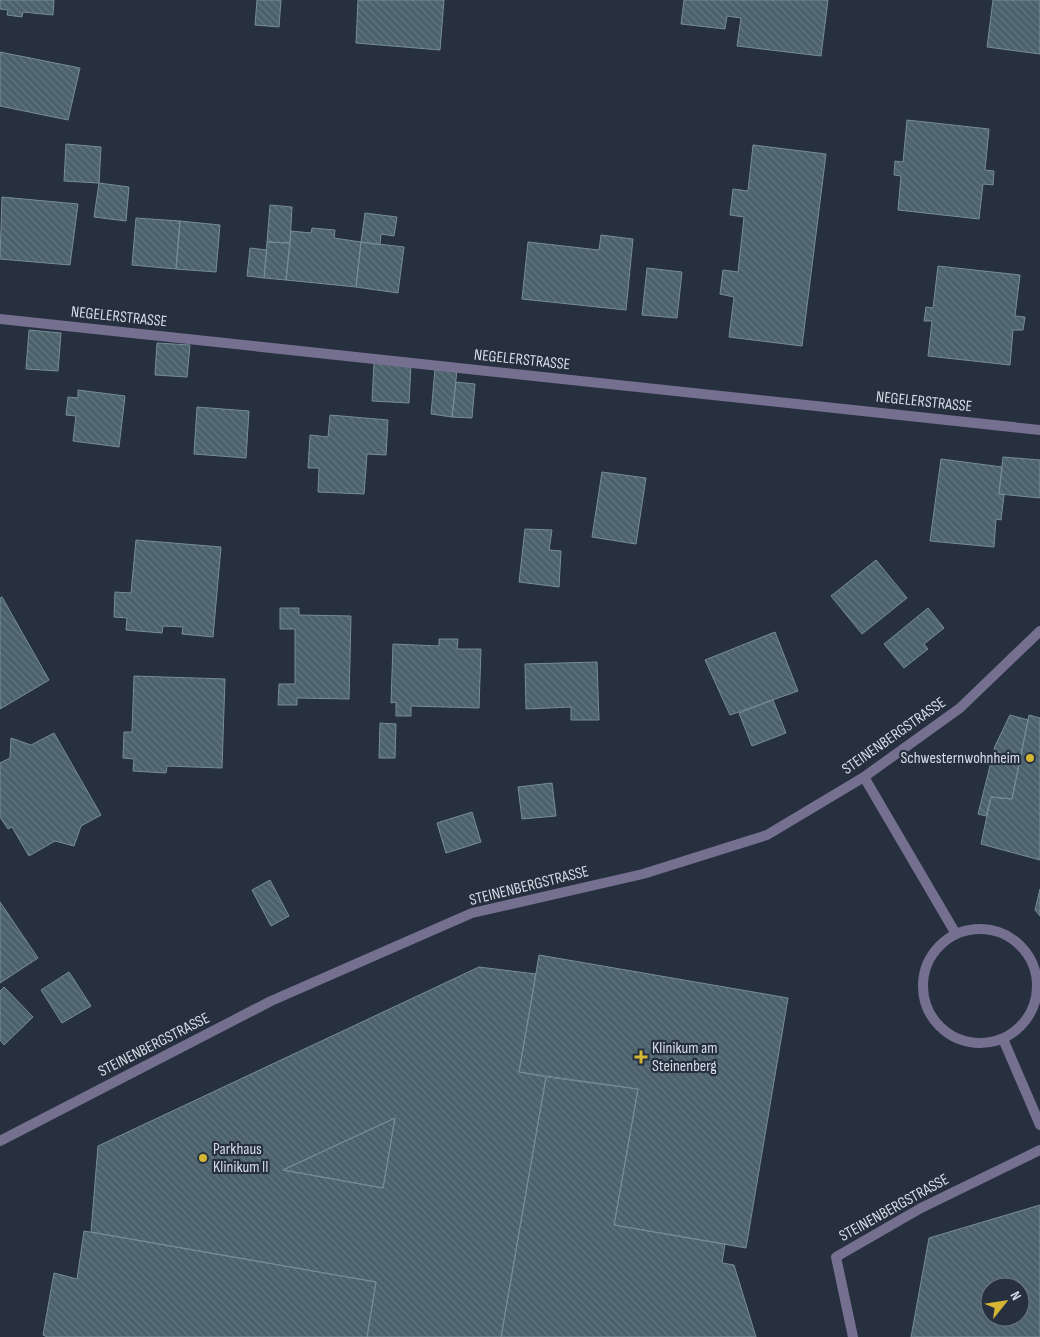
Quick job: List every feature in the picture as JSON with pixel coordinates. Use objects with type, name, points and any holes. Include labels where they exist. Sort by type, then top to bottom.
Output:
[{"type":"street","name":"NEGELERSTRASSE","points":[[0,319],[1040,430]]},
{"type":"street","name":"STEINENBERGSTRASSE","points":[[0,1141],[271,1002],[472,913],[643,874],[767,835],[864,777],[960,708],[1040,631]]},
{"type":"street","points":[[864,777],[956,934]]},
{"type":"street","points":[[975,929],[1000,932],[1016,942],[1029,956],[1037,981],[1033,1008],[1024,1023],[1003,1039],[980,1044],[955,1039],[929,1014],[922,983],[930,957],[946,939],[975,929]]},
{"type":"street","points":[[1003,1039],[1040,1125]]},
{"type":"street","name":"STEINENBERGSTRASSE","points":[[853,1337],[836,1257],[921,1208],[1040,1150]]},
{"type":"building","points":[[0,0],[54,0],[53,15],[23,12],[22,17],[7,15],[8,10],[0,9]]},
{"type":"building","points":[[257,0],[281,0],[279,27],[255,25]]},
{"type":"building","points":[[358,0],[444,0],[440,50],[356,43]]},
{"type":"building","points":[[684,0],[828,0],[821,56],[737,46],[741,18],[727,16],[725,29],[681,24]]},
{"type":"building","points":[[993,0],[1040,0],[1040,54],[987,47]]},
{"type":"building","points":[[0,52],[80,68],[68,120],[0,106]]},
{"type":"building","points":[[907,120],[989,129],[985,170],[994,171],[993,185],[983,184],[979,219],[898,210],[901,176],[894,175],[895,161],[903,162]]},
{"type":"building","points":[[66,144],[101,147],[99,183],[64,181]]},
{"type":"building","points":[[753,145],[826,154],[802,346],[729,337],[734,297],[720,294],[723,270],[738,272],[744,217],[730,215],[733,189],[748,191]]},
{"type":"building","points":[[99,183],[129,187],[126,221],[94,217]]},
{"type":"building","points":[[2,197],[78,204],[70,265],[0,259]]},
{"type":"building","points":[[270,205],[292,207],[290,243],[267,242]]},
{"type":"building","points":[[365,213],[397,217],[394,236],[381,234],[380,245],[361,242]]},
{"type":"building","points":[[136,218],[180,221],[176,269],[132,265]]},
{"type":"building","points":[[180,221],[220,225],[216,272],[176,269]]},
{"type":"building","points":[[312,228],[335,230],[334,238],[361,242],[356,287],[286,280],[291,231],[311,233]]},
{"type":"building","points":[[601,235],[633,239],[626,310],[522,299],[528,242],[599,250]]},
{"type":"building","points":[[267,242],[290,243],[286,280],[264,278]]},
{"type":"building","points":[[361,242],[404,247],[398,293],[356,287]]},
{"type":"building","points":[[250,248],[267,250],[264,278],[247,276]]},
{"type":"building","points":[[938,266],[1020,275],[1015,316],[1025,317],[1023,330],[1013,330],[1010,365],[928,356],[932,321],[924,321],[926,307],[933,308]]},
{"type":"building","points":[[647,268],[682,272],[677,318],[642,315]]},
{"type":"building","points":[[29,330],[61,333],[58,371],[26,369]]},
{"type":"building","points":[[157,343],[190,345],[187,377],[155,375]]},
{"type":"building","points":[[374,363],[411,365],[409,403],[372,401]]},
{"type":"building","points":[[435,369],[457,370],[452,417],[431,414]]},
{"type":"building","points":[[456,382],[475,384],[472,418],[452,417]]},
{"type":"building","points":[[78,390],[125,396],[119,447],[73,441],[76,416],[66,415],[68,397],[78,398]]},
{"type":"building","points":[[197,407],[249,411],[246,458],[194,454]]},
{"type":"building","points":[[330,415],[388,420],[386,455],[367,454],[364,494],[318,492],[319,468],[308,468],[310,435],[328,437]]},
{"type":"building","points":[[1003,457],[1040,460],[1040,498],[999,494]]},
{"type":"building","points":[[941,459],[1002,467],[999,494],[1004,495],[1001,520],[996,519],[994,547],[930,541]]},
{"type":"building","points":[[602,472],[646,478],[636,544],[592,537]]},
{"type":"building","points":[[525,529],[552,530],[549,550],[561,551],[559,587],[519,582]]},
{"type":"building","points":[[136,540],[221,547],[213,637],[182,634],[183,627],[163,626],[162,633],[126,630],[127,618],[114,617],[115,592],[131,593]]},
{"type":"building","points":[[876,560],[907,598],[862,634],[831,596]]},
{"type":"building","points":[[2,597],[49,680],[0,709],[0,598]]},
{"type":"building","points":[[280,608],[299,608],[299,615],[351,616],[349,699],[297,698],[297,705],[278,705],[279,684],[295,684],[295,629],[280,629]]},
{"type":"building","points":[[928,608],[944,628],[924,644],[928,649],[904,668],[884,644]]},
{"type":"building","points":[[775,632],[798,691],[730,715],[705,660]]},
{"type":"building","points":[[439,639],[458,639],[457,649],[481,649],[479,708],[411,706],[411,716],[396,716],[396,702],[391,703],[393,644],[439,646]]},
{"type":"building","points":[[597,662],[599,720],[571,720],[571,707],[526,709],[525,664]]},
{"type":"building","points":[[134,676],[225,679],[222,768],[167,766],[166,773],[133,771],[134,759],[123,758],[124,732],[132,732]]},
{"type":"building","points":[[773,700],[786,733],[752,746],[739,713]]},
{"type":"building","points":[[1010,715],[1028,720],[1012,799],[991,797],[986,816],[978,814],[995,746]]},
{"type":"building","name":"Schwesternwohnheim","points":[[1029,715],[1040,718],[1040,860],[981,844],[991,797],[1012,799]]},
{"type":"building","points":[[380,723],[396,724],[395,758],[379,758]]},
{"type":"building","points":[[54,733],[101,815],[81,826],[74,846],[55,841],[29,856],[12,827],[8,829],[0,817],[0,763],[10,758],[11,738],[31,745]]},
{"type":"building","points":[[552,783],[556,816],[522,819],[518,787]]},
{"type":"building","points":[[472,812],[481,842],[446,853],[437,823]]},
{"type":"building","points":[[270,880],[289,916],[271,926],[252,890]]},
{"type":"building","points":[[1040,889],[1040,916],[1035,910]]},
{"type":"building","points":[[0,902],[38,958],[0,983]]},
{"type":"building","points":[[539,955],[788,998],[746,1248],[614,1225],[638,1089],[519,1072]]},
{"type":"building","name":"Parkhaus Klinikum II","points":[[479,967],[536,974],[519,1072],[546,1077],[501,1337],[367,1337],[376,1282],[91,1232],[98,1146]],"holes":[[[395,1118],[383,1188],[283,1170]]]},
{"type":"building","points":[[69,972],[91,1006],[62,1023],[41,990]]},
{"type":"building","points":[[4,987],[33,1017],[4,1045],[0,1040],[0,991]]},
{"type":"building","points":[[546,1077],[638,1089],[614,1225],[725,1244],[722,1263],[734,1265],[756,1337],[501,1337]]},
{"type":"building","points":[[395,1118],[383,1188],[283,1170]]},
{"type":"building","points":[[1040,1205],[1040,1337],[911,1337],[929,1238]]},
{"type":"building","points":[[84,1231],[376,1282],[367,1337],[47,1337],[43,1335],[54,1273],[77,1279]]},
{"type":"place","name":"Schwesternwohnheim","points":[[1030,758]]},
{"type":"place","name":"Klinikum am Steinenberg","points":[[641,1057]]},
{"type":"place","name":"Parkhaus Klinikum II","points":[[203,1158]]}]
